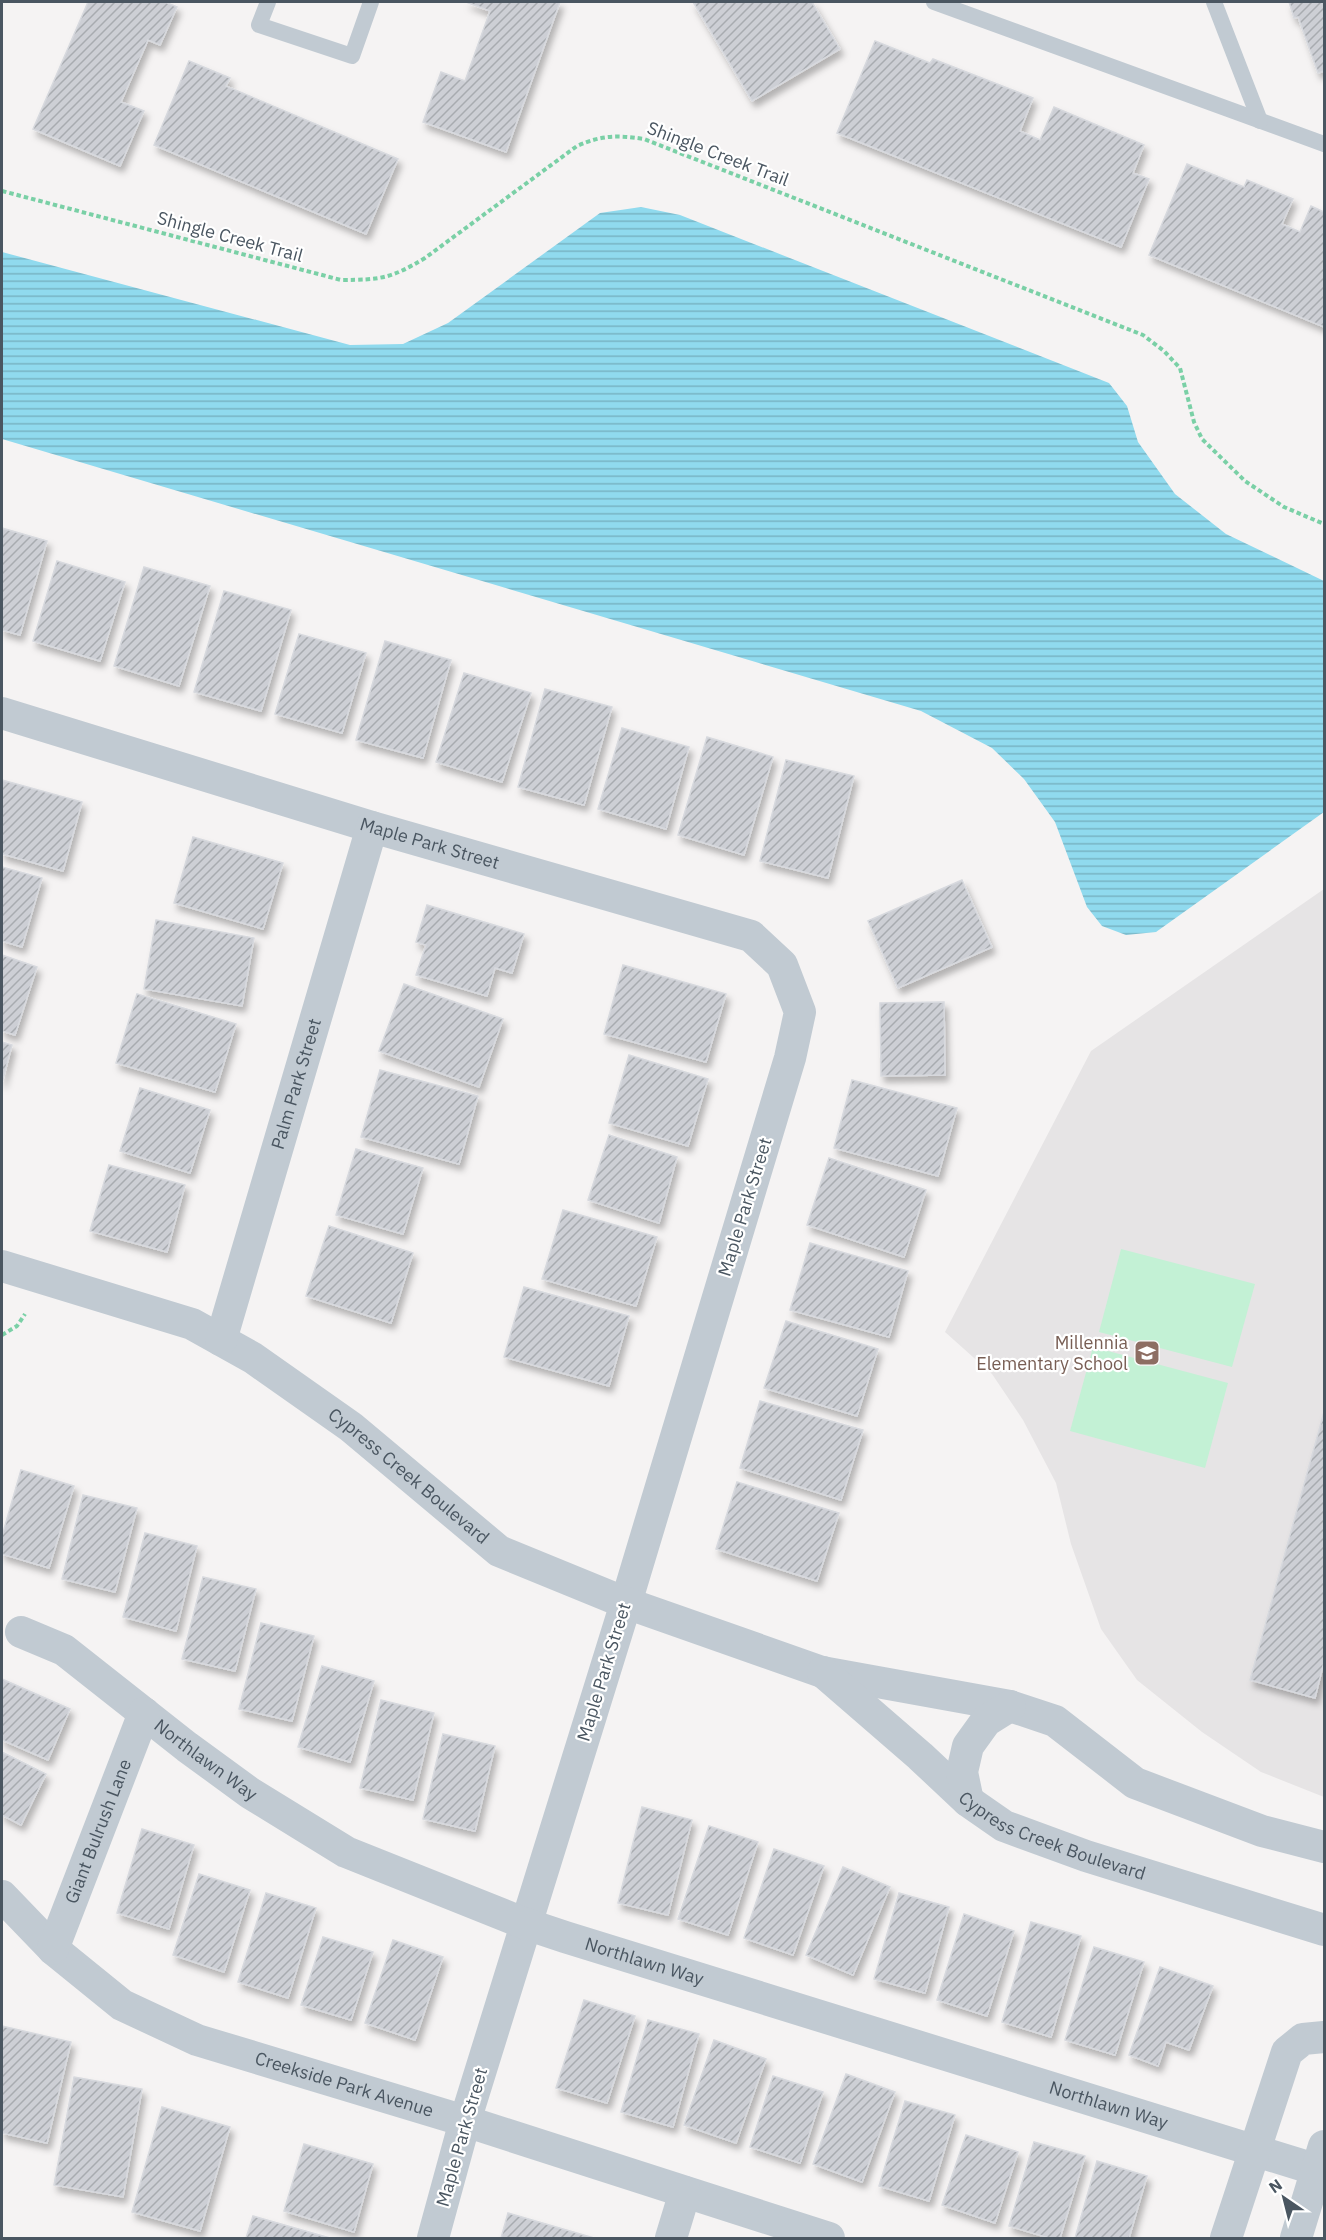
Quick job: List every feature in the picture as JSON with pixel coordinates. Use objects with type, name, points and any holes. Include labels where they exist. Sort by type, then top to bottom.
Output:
[{"type":"street","name":"Maple Park Street","points":[[2,713],[372,826],[751,936],[782,965],[800,1012],[790,1058],[626,1603],[465,2121],[433,2238]]},
{"type":"street","name":"Palm Park Street","points":[[221,1340],[372,826]]},
{"type":"street","name":"Cypress Creek Boulevard","points":[[2,1266],[192,1324],[253,1358],[351,1427],[499,1551],[626,1603],[822,1672],[1010,1707],[1055,1721],[1135,1783],[1262,1831],[1324,1847]]},
{"type":"street","name":"Northlawn Way","points":[[21,1632],[64,1650],[187,1747],[250,1793],[346,1852],[526,1924],[1255,2151],[1322,2163]]},
{"type":"street","name":"Cypress Creek Boulevard","points":[[822,1672],[968,1801],[1004,1826],[1086,1856],[1324,1930]]},
{"type":"street","points":[[968,1801],[962,1772],[968,1746],[986,1721],[1010,1707]]},
{"type":"street","name":"Giant Bulrush Lane","points":[[53,1949],[144,1713]]},
{"type":"street","name":"Creekside Park Avenue","points":[[2,1896],[53,1949],[122,2006],[197,2040],[465,2121],[829,2238]]},
{"type":"street","points":[[1226,2238],[1287,2052],[1303,2039],[1324,2037]]},
{"type":"street","points":[[1296,2238],[1322,2163]]},
{"type":"street","points":[[670,2238],[685,2192]]},
{"type":"lane","points":[[268,2],[260,25],[352,56],[371,2]]},
{"type":"lane","points":[[934,2],[1324,144]]},
{"type":"lane","points":[[1214,2],[1260,121]]},
{"type":"path","name":"Shingle Creek Trail","points":[[2,191],[341,280],[373,280],[400,273],[426,258],[577,146],[597,138],[619,135],[644,139],[1143,335],[1164,351],[1180,368],[1194,422],[1202,439],[1245,481],[1284,507],[1324,524]]},
{"type":"path","points":[[2,1335],[17,1326],[25,1314]]},
{"type":"shaded area","name":"Millennia Elementary School","points":[[1324,889],[1324,1797],[1261,1772],[1202,1732],[1137,1680],[1101,1629],[1071,1544],[1056,1483],[1023,1420],[992,1374],[945,1332],[1091,1051]]},
{"type":"green space","points":[[1121,1249],[1255,1284],[1232,1367],[1099,1332]]},
{"type":"green space","points":[[1093,1347],[1228,1383],[1205,1468],[1070,1431]]},
{"type":"water","points":[[641,207],[680,215],[1109,383],[1127,406],[1138,442],[1175,494],[1226,534],[1324,581],[1324,812],[1156,932],[1126,935],[1102,926],[1087,907],[1055,822],[1024,779],[992,748],[921,711],[2,439],[2,252],[350,345],[403,344],[448,323],[600,213]]},
{"type":"building","points":[[88,2],[165,2],[177,7],[160,45],[148,40],[121,102],[144,111],[120,166],[33,129]]},
{"type":"building","points":[[466,2],[560,2],[506,152],[423,122],[441,72],[465,81],[490,11]]},
{"type":"building","points":[[693,2],[812,2],[840,49],[752,101]]},
{"type":"building","points":[[1289,2],[1324,2],[1324,71],[1318,73],[1298,17],[1294,18]]},
{"type":"building","points":[[875,41],[930,63],[933,59],[1033,98],[1020,131],[1040,140],[1054,107],[1144,145],[1133,173],[1149,179],[1121,247],[837,133]]},
{"type":"building","points":[[189,61],[230,78],[226,86],[398,159],[366,234],[154,145]]},
{"type":"building","points":[[1187,164],[1244,187],[1247,180],[1293,199],[1282,224],[1300,232],[1311,206],[1324,212],[1324,327],[1149,255]]},
{"type":"building","points":[[2,528],[47,541],[20,635],[2,630]]},
{"type":"building","points":[[57,561],[125,582],[100,661],[33,641]]},
{"type":"building","points":[[144,567],[210,586],[179,686],[114,666]]},
{"type":"building","points":[[224,591],[291,610],[261,711],[194,692]]},
{"type":"building","points":[[299,634],[366,653],[342,733],[275,714]]},
{"type":"building","points":[[385,641],[451,660],[423,758],[356,740]]},
{"type":"building","points":[[464,673],[531,693],[502,782],[436,762]]},
{"type":"building","points":[[545,689],[612,707],[584,805],[518,787]]},
{"type":"building","points":[[622,728],[689,747],[666,829],[598,809]]},
{"type":"building","points":[[707,737],[773,757],[744,855],[678,835]]},
{"type":"building","points":[[786,760],[854,776],[828,878],[760,861]]},
{"type":"building","points":[[2,780],[82,802],[63,871],[2,854]]},
{"type":"building","points":[[193,837],[283,863],[263,929],[174,903]]},
{"type":"building","points":[[2,867],[42,878],[22,947],[2,941]]},
{"type":"building","points":[[962,880],[992,947],[898,988],[868,921]]},
{"type":"building","points":[[427,905],[524,934],[512,973],[495,968],[487,996],[416,975],[426,945],[416,942]]},
{"type":"building","points":[[156,920],[254,938],[242,1006],[144,989]]},
{"type":"building","points":[[2,955],[37,967],[15,1035],[2,1031]]},
{"type":"building","points":[[623,965],[726,994],[706,1062],[604,1034]]},
{"type":"building","points":[[404,984],[503,1019],[479,1087],[379,1051]]},
{"type":"building","points":[[137,994],[236,1024],[215,1092],[116,1063]]},
{"type":"building","points":[[944,1002],[945,1075],[881,1076],[880,1003]]},
{"type":"building","points":[[2,1042],[12,1045],[2,1083]]},
{"type":"building","points":[[629,1055],[708,1079],[688,1146],[609,1123]]},
{"type":"building","points":[[380,1070],[478,1096],[459,1164],[361,1137]]},
{"type":"building","points":[[852,1080],[957,1108],[938,1176],[834,1148]]},
{"type":"building","points":[[140,1088],[210,1110],[190,1173],[120,1151]]},
{"type":"building","points":[[609,1135],[677,1157],[659,1223],[588,1200]]},
{"type":"building","points":[[356,1149],[423,1168],[403,1234],[336,1215]]},
{"type":"building","points":[[829,1158],[926,1190],[904,1257],[807,1225]]},
{"type":"building","points":[[109,1165],[185,1185],[167,1252],[90,1231]]},
{"type":"building","points":[[563,1210],[657,1237],[636,1306],[542,1279]]},
{"type":"building","points":[[329,1226],[413,1253],[391,1323],[306,1296]]},
{"type":"building","points":[[810,1243],[908,1271],[889,1337],[790,1310]]},
{"type":"building","points":[[524,1287],[629,1316],[609,1386],[504,1357]]},
{"type":"building","points":[[786,1321],[878,1349],[857,1416],[764,1388]]},
{"type":"building","points":[[760,1401],[863,1430],[841,1500],[740,1468]]},
{"type":"building","points":[[1324,1412],[1324,1662],[1315,1698],[1250,1680]]},
{"type":"building","points":[[21,1470],[74,1486],[49,1568],[2,1554],[2,1536]]},
{"type":"building","points":[[737,1482],[839,1513],[817,1581],[716,1549]]},
{"type":"building","points":[[83,1495],[137,1508],[115,1592],[62,1579]]},
{"type":"building","points":[[145,1533],[197,1546],[176,1631],[123,1617]]},
{"type":"building","points":[[203,1577],[256,1589],[235,1671],[182,1659]]},
{"type":"building","points":[[261,1623],[314,1636],[292,1721],[239,1709]]},
{"type":"building","points":[[322,1666],[374,1681],[350,1762],[298,1747]]},
{"type":"building","points":[[2,1679],[70,1709],[48,1760],[2,1740]]},
{"type":"building","points":[[381,1700],[434,1713],[413,1800],[360,1788]]},
{"type":"building","points":[[443,1734],[495,1746],[475,1831],[423,1819]]},
{"type":"building","points":[[2,1752],[46,1774],[21,1825],[2,1815]]},
{"type":"building","points":[[642,1807],[692,1820],[668,1915],[618,1903]]},
{"type":"building","points":[[709,1826],[758,1842],[728,1935],[678,1919]]},
{"type":"building","points":[[142,1829],[194,1845],[169,1929],[117,1913]]},
{"type":"building","points":[[774,1849],[824,1866],[793,1955],[744,1938]]},
{"type":"building","points":[[843,1867],[890,1887],[853,1975],[806,1955]]},
{"type":"building","points":[[199,1874],[250,1890],[224,1972],[173,1955]]},
{"type":"building","points":[[266,1893],[316,1908],[288,1998],[238,1982]]},
{"type":"building","points":[[899,1893],[949,1907],[925,1993],[874,1979]]},
{"type":"building","points":[[964,1914],[1014,1931],[987,2016],[937,2000]]},
{"type":"building","points":[[1031,1922],[1081,1936],[1051,2037],[1002,2022]]},
{"type":"building","points":[[323,1937],[373,1952],[351,2020],[301,2005]]},
{"type":"building","points":[[393,1940],[443,1957],[415,2040],[365,2023]]},
{"type":"building","points":[[1094,1947],[1144,1962],[1115,2055],[1065,2040]]},
{"type":"building","points":[[1160,1967],[1213,1986],[1189,2050],[1166,2042],[1158,2066],[1129,2055]]},
{"type":"building","points":[[584,2000],[635,2016],[607,2103],[556,2088]]},
{"type":"building","points":[[648,2020],[699,2034],[673,2127],[621,2112]]},
{"type":"building","points":[[2,2026],[71,2042],[47,2143],[2,2133]]},
{"type":"building","points":[[714,2040],[766,2059],[736,2143],[684,2125]]},
{"type":"building","points":[[846,2074],[895,2092],[862,2182],[813,2164]]},
{"type":"building","points":[[773,2076],[823,2092],[800,2163],[750,2147]]},
{"type":"building","points":[[74,2077],[142,2089],[123,2197],[54,2185]]},
{"type":"building","points":[[905,2101],[955,2115],[929,2201],[879,2186]]},
{"type":"building","points":[[162,2107],[230,2127],[200,2231],[132,2212]]},
{"type":"building","points":[[966,2135],[1018,2152],[995,2223],[942,2205]]},
{"type":"building","points":[[1034,2142],[1085,2156],[1060,2238],[1049,2238],[1009,2226]]},
{"type":"building","points":[[304,2144],[373,2164],[354,2232],[284,2211]]},
{"type":"building","points":[[1097,2161],[1147,2176],[1129,2238],[1075,2238]]},
{"type":"building","points":[[508,2213],[594,2238],[501,2238]]},
{"type":"building","points":[[253,2216],[330,2238],[246,2238]]},
{"type":"place","name":"Millennia Elementary School","points":[[1147,1353]]}]
